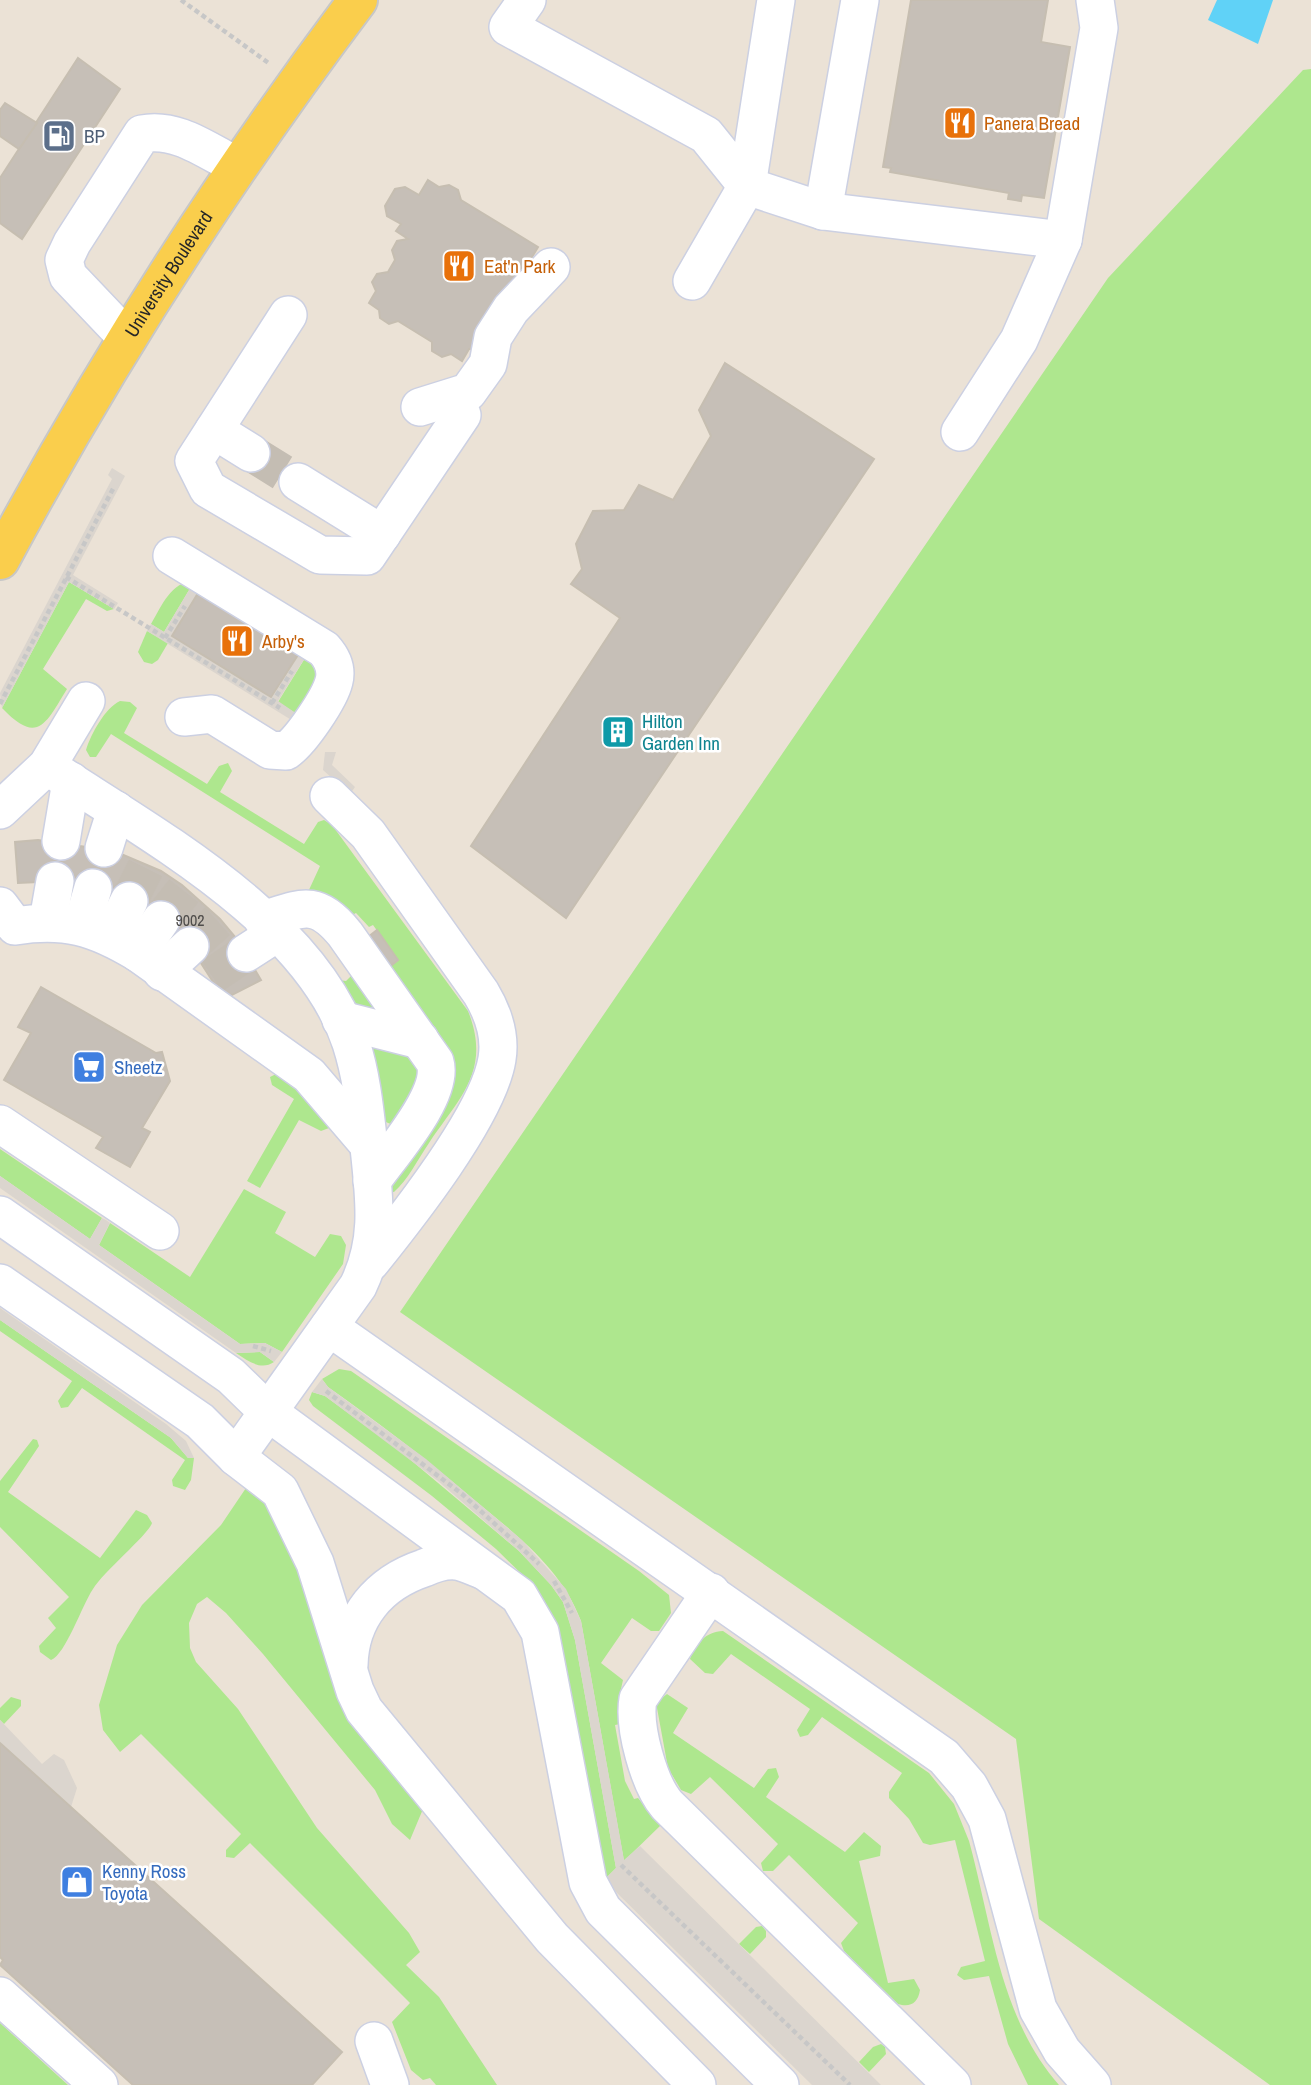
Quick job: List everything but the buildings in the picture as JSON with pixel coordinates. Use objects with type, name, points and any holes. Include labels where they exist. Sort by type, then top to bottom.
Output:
[{"type":"main road","name":"University Boulevard","points":[[0,560],[126,337],[237,166],[358,0]]},
{"type":"street","points":[[527,0],[508,27],[706,135],[747,186],[823,211],[1063,240]]},
{"type":"street","points":[[692,281],[747,186],[776,0]]},
{"type":"street","points":[[823,211],[860,0]]},
{"type":"street","points":[[960,432],[1019,340],[1063,240],[1099,28],[1095,0]]},
{"type":"street","points":[[126,337],[68,276],[64,261],[72,243],[142,134],[158,131],[173,133],[237,166]]},
{"type":"street","points":[[421,407],[468,392],[488,364],[493,337],[511,309],[551,267]]},
{"type":"street","points":[[288,315],[194,461],[208,489],[320,555],[375,545],[461,415]]},
{"type":"street","points":[[214,430],[251,453]]},
{"type":"street","points":[[298,482],[375,545]]},
{"type":"street","points":[[172,556],[324,649],[331,657],[334,682],[293,746],[278,752],[212,714],[184,717]]},
{"type":"street","points":[[61,841],[59,774],[86,701]]},
{"type":"street","points":[[59,774],[116,810],[153,851],[250,918],[324,991],[341,1020],[360,1073],[372,1181],[374,1241],[370,1263]]},
{"type":"street","points":[[0,810],[59,774]]},
{"type":"street","points":[[236,1457],[330,1327],[370,1263],[417,1203],[475,1113],[494,1073],[497,1042],[491,1010],[481,993],[368,834],[329,796]]},
{"type":"street","points":[[104,848],[116,810]]},
{"type":"street","points":[[55,881],[134,954],[310,1075],[368,1144]]},
{"type":"street","points":[[93,888],[134,954]]},
{"type":"street","points":[[129,901],[134,954]]},
{"type":"street","points":[[0,906],[15,926],[134,954],[190,946]]},
{"type":"street","points":[[250,918],[300,908],[327,914],[345,934],[421,1040],[438,1071],[434,1091],[372,1181]]},
{"type":"street","points":[[246,953],[250,918]]},
{"type":"street","points":[[134,954],[161,920]]},
{"type":"street","points":[[341,1020],[421,1040]]},
{"type":"street","points":[[0,1124],[160,1231]]},
{"type":"street","points":[[0,1215],[231,1376],[268,1412],[519,1597],[540,1632],[588,1882],[603,1910],[780,2085]]},
{"type":"street","points":[[0,1283],[200,1420],[236,1457],[268,1480],[289,1505],[331,1607],[349,1675],[364,1710],[552,1938],[697,2085]]},
{"type":"street","points":[[330,1327],[929,1745],[964,1779],[979,1802],[993,1838],[1038,2009],[1062,2051],[1092,2085]]},
{"type":"street","points":[[349,1675],[350,1647],[357,1623],[381,1589],[401,1576],[433,1564],[457,1561],[487,1571]]},
{"type":"street","points":[[711,1592],[638,1699],[638,1718],[654,1787],[667,1805],[952,2085]]},
{"type":"street","points":[[0,1996],[99,2085]]},
{"type":"street","points":[[374,2041],[390,2085]]},
{"type":"path","points":[[181,0],[296,83]]},
{"type":"path","points":[[0,704],[114,487]]},
{"type":"path","points":[[66,577],[307,727]]},
{"type":"path","points":[[165,638],[186,604]]},
{"type":"path","points":[[272,704],[293,670]]},
{"type":"green space","points":[[1311,69],[1311,2085],[1270,2085],[1039,1919],[1016,1739],[400,1312],[1108,278],[1303,70]]},
{"type":"green space","points":[[195,580],[164,632],[151,624],[173,590]]},
{"type":"green space","points":[[69,582],[114,609],[107,611],[86,599],[43,669],[67,689],[47,720],[33,728],[24,726],[2,708]]},
{"type":"green space","points":[[147,631],[168,643],[158,660],[152,664],[144,662],[138,652]]},
{"type":"green space","points":[[310,650],[322,659],[303,718],[278,702]]},
{"type":"green space","points":[[120,701],[130,702],[137,708],[124,733],[207,784],[219,766],[228,763],[232,771],[220,792],[304,844],[318,822],[324,820],[332,825],[468,1011],[476,1051],[469,1083],[394,1192],[387,1191],[446,1091],[388,968],[398,960],[373,925],[369,927],[356,913],[350,916],[308,892],[320,866],[111,734],[96,757],[90,757],[86,750],[95,729],[109,709]]},
{"type":"green space","points":[[353,974],[394,1019],[357,1014],[338,980],[346,981]]},
{"type":"green space","points":[[365,1038],[401,1045],[427,1071],[393,1125],[381,1120],[372,1087],[380,1086],[378,1072],[370,1073]]},
{"type":"green space","points":[[276,1074],[293,1083],[330,1122],[329,1128],[321,1131],[299,1120],[260,1188],[247,1181],[294,1099],[272,1085],[270,1077]]},
{"type":"green space","points":[[0,1149],[102,1218],[90,1239],[0,1176]]},
{"type":"green space","points":[[244,1189],[286,1212],[275,1233],[315,1257],[330,1234],[341,1236],[346,1245],[343,1264],[282,1352],[265,1343],[240,1344],[99,1245],[110,1223],[190,1277]]},
{"type":"green space","points":[[0,1320],[171,1438],[188,1458],[194,1458],[191,1480],[185,1490],[173,1486],[172,1480],[185,1460],[82,1388],[68,1407],[61,1408],[58,1401],[72,1381],[0,1331]]},
{"type":"green space","points":[[260,1352],[274,1362],[259,1365],[236,1353]]},
{"type":"green space","points":[[339,1369],[351,1371],[639,1571],[669,1595],[671,1613],[659,1631],[651,1631],[632,1618],[601,1663],[623,1680],[618,1702],[620,1724],[615,1725],[625,1781],[634,1799],[638,1798],[661,1825],[624,1861],[581,1621],[562,1584],[520,1538],[455,1483],[328,1387],[322,1379]]},
{"type":"green space","points":[[312,1392],[325,1396],[400,1451],[519,1551],[563,1602],[575,1640],[616,1868],[606,1878],[558,1632],[554,1618],[538,1590],[496,1549],[432,1496],[313,1406],[309,1400]]},
{"type":"green space","points":[[33,1439],[37,1440],[39,1446],[8,1492],[100,1558],[136,1510],[147,1515],[152,1523],[143,1536],[99,1581],[62,1649],[51,1660],[40,1652],[39,1646],[56,1628],[48,1618],[69,1597],[0,1527],[0,1481]]},
{"type":"green space","points":[[248,1485],[284,1522],[344,1711],[361,1737],[423,1809],[410,1840],[392,1824],[375,1790],[263,1654],[226,1613],[207,1597],[197,1604],[189,1623],[190,1648],[196,1662],[238,1709],[317,1828],[409,1933],[420,1952],[406,1965],[439,1997],[497,2085],[436,2085],[430,2078],[423,2080],[411,2070],[392,2022],[410,2003],[250,1843],[234,1858],[226,1857],[226,1850],[241,1834],[141,1734],[120,1752],[103,1730],[99,1705],[117,1645],[142,1605],[221,1525]]},
{"type":"green space","points":[[723,1631],[929,1773],[954,1804],[969,1841],[1000,1969],[1011,2001],[1039,2059],[1059,2085],[1028,2085],[1008,2044],[989,1976],[964,1980],[957,1975],[961,1967],[985,1961],[955,1840],[930,1845],[923,1843],[909,1819],[889,1798],[889,1792],[902,1773],[822,1717],[808,1735],[800,1737],[797,1730],[810,1709],[731,1654],[713,1674],[705,1673],[690,1659],[702,1639]]},
{"type":"green space","points":[[667,1694],[688,1708],[673,1733],[754,1788],[768,1769],[776,1768],[779,1777],[766,1797],[845,1852],[864,1832],[881,1846],[880,1856],[859,1861],[888,1983],[914,1979],[920,1990],[913,2003],[898,2004],[844,1951],[841,1943],[858,1923],[789,1855],[773,1871],[763,1871],[761,1863],[778,1844],[710,1777],[691,1794],[681,1790],[668,1768],[657,1708],[657,1702]]},
{"type":"green space","points":[[11,1697],[21,1700],[21,1706],[4,1724],[0,1720],[0,1708]]},
{"type":"green space","points":[[762,1926],[766,1937],[750,1954],[739,1944],[756,1927]]},
{"type":"green space","points":[[0,2023],[68,2085],[0,2085]]},
{"type":"green space","points":[[881,2044],[885,2047],[886,2054],[869,2072],[859,2062],[873,2047]]},
{"type":"shaded area","points":[[112,468],[125,476],[73,575],[118,603],[114,609],[69,582],[2,708],[0,693],[112,479],[108,475]]},
{"type":"shaded area","points":[[195,580],[204,584],[172,636],[271,697],[303,646],[310,650],[278,701],[303,718],[298,724],[147,631],[151,624],[164,632]]},
{"type":"shaded area","points":[[325,752],[336,752],[332,765],[355,787],[350,794],[323,770]]},
{"type":"shaded area","points":[[0,1176],[90,1239],[102,1218],[106,1220],[110,1223],[99,1245],[240,1344],[265,1343],[282,1352],[274,1362],[260,1352],[236,1353],[0,1188]]},
{"type":"shaded area","points":[[0,1308],[166,1424],[186,1441],[194,1458],[188,1458],[171,1438],[0,1320]]},
{"type":"shaded area","points":[[322,1379],[328,1387],[426,1459],[522,1540],[566,1589],[581,1621],[624,1860],[640,1846],[881,2085],[812,2085],[617,1893],[606,1878],[616,1868],[575,1640],[563,1602],[519,1551],[438,1481],[325,1396],[312,1392]]},
{"type":"shaded area","points":[[0,1720],[42,1764],[54,1754],[64,1760],[77,1788],[71,1807],[0,1743]]},
{"type":"water","points":[[1217,0],[1273,0],[1258,44],[1208,20]]},
{"type":"tunnel","points":[[251,453],[298,482]]},
{"type":"tunnel","points":[[129,901],[147,865]]},
{"type":"tunnel","points":[[161,920],[186,888]]},
{"type":"tunnel","points":[[190,946],[220,919]]},
{"type":"tunnel","points":[[212,976],[246,953]]},
{"type":"place","name":"Panera Bread","points":[[960,123]]},
{"type":"place","name":"BP","points":[[59,136]]},
{"type":"place","name":"Eat'n Park","points":[[459,266]]},
{"type":"place","name":"Arby's","points":[[237,641]]},
{"type":"place","name":"Hilton Garden Inn","points":[[618,732]]},
{"type":"place","name":"Sheetz","points":[[89,1067]]},
{"type":"place","name":"Kenny Ross Toyota","points":[[77,1882]]}]
